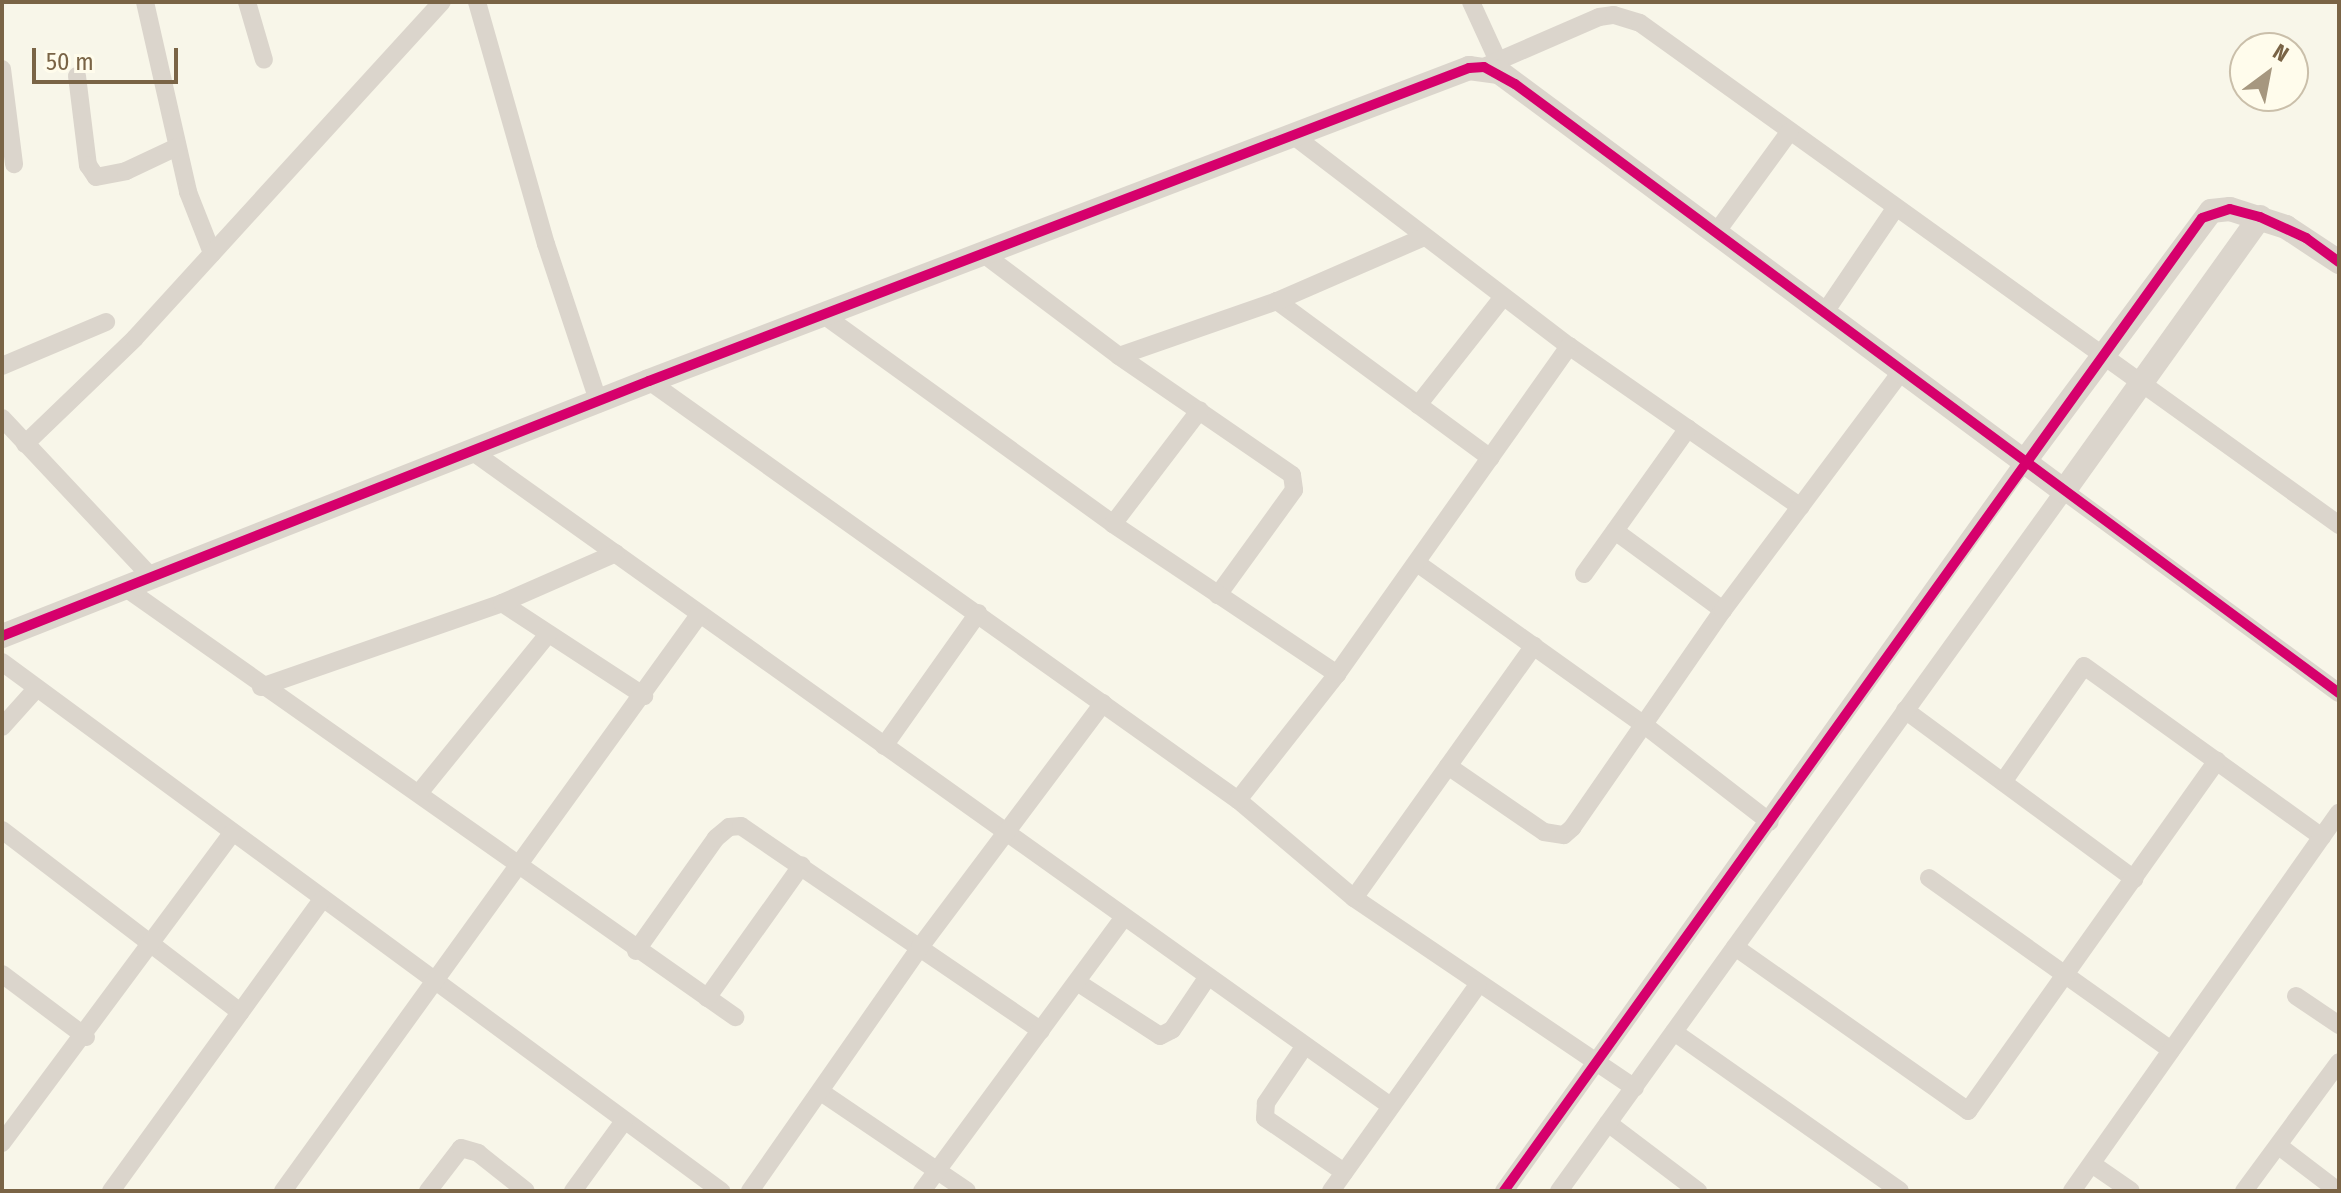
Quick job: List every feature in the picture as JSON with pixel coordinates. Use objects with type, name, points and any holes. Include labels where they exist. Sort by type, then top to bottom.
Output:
[{"type":"street","points":[[145,2],[193,209],[212,253]]},
{"type":"street","points":[[247,2],[264,60]]},
{"type":"street","points":[[25,444],[212,253],[442,2]]},
{"type":"street","points":[[477,2],[542,230],[599,403]]},
{"type":"street","points":[[1471,2],[1491,64],[1499,72],[1900,373],[2339,693]]},
{"type":"street","points":[[2,636],[649,381],[1469,68],[1491,64],[1599,17],[1626,17],[2339,525]]},
{"type":"street","points":[[2,69],[14,164]]},
{"type":"street","points":[[77,76],[88,165],[96,177],[126,171],[177,147]]},
{"type":"street","points":[[1715,234],[1790,131]]},
{"type":"street","points":[[1294,136],[1422,238],[1569,346],[1801,507]]},
{"type":"street","points":[[1823,315],[1896,207]]},
{"type":"street","points":[[1504,1191],[2024,462],[2202,218],[2230,209],[2260,217],[2296,233],[2339,262]]},
{"type":"street","points":[[1559,1191],[2260,217]]},
{"type":"street","points":[[1119,356],[1277,301],[1422,238]]},
{"type":"street","points":[[985,255],[1119,356],[1286,469],[1295,482],[1294,490],[1218,595]]},
{"type":"street","points":[[1418,405],[1503,297]]},
{"type":"street","points":[[1277,301],[1491,458]]},
{"type":"street","points":[[825,316],[1113,524],[1337,674]]},
{"type":"street","points":[[2,366],[106,322]]},
{"type":"street","points":[[1238,800],[1337,674],[1569,346]]},
{"type":"street","points":[[1448,766],[1544,832],[1564,835],[1723,610],[1900,373]]},
{"type":"street","points":[[649,381],[1238,800],[1354,898],[1478,985],[1635,1088]]},
{"type":"street","points":[[1113,524],[1200,410]]},
{"type":"street","points":[[4,425],[153,579]]},
{"type":"street","points":[[1584,574],[1688,428]]},
{"type":"street","points":[[473,452],[1005,835],[1389,1105]]},
{"type":"street","points":[[1615,531],[1723,610]]},
{"type":"street","points":[[261,687],[502,603],[616,553]]},
{"type":"street","points":[[1417,563],[1643,724],[1770,822]]},
{"type":"street","points":[[127,589],[261,687],[419,793],[636,951],[735,1017]]},
{"type":"street","points":[[502,603],[644,696]]},
{"type":"street","points":[[884,746],[978,613]]},
{"type":"street","points":[[283,1191],[436,985],[699,615]]},
{"type":"street","points":[[419,793],[548,634]]},
{"type":"street","points":[[1354,898],[1534,646]]},
{"type":"street","points":[[2,662],[436,985],[721,1191]]},
{"type":"street","points":[[2003,782],[2084,666],[2322,837]]},
{"type":"street","points":[[2,727],[37,688]]},
{"type":"street","points":[[750,1191],[920,947],[1103,703]]},
{"type":"street","points":[[1905,710],[2134,879]]},
{"type":"street","points":[[1735,947],[1968,1111],[2217,761]]},
{"type":"street","points":[[2072,1191],[2339,813]]},
{"type":"street","points":[[636,951],[729,827],[756,833],[1041,1031]]},
{"type":"street","points":[[2,830],[150,947],[240,1012]]},
{"type":"street","points":[[2,1143],[86,1037],[232,833]]},
{"type":"street","points":[[707,998],[802,865]]},
{"type":"street","points":[[1929,878],[2171,1050]]},
{"type":"street","points":[[111,1191],[322,900]]},
{"type":"street","points":[[922,1191],[1124,917]]},
{"type":"street","points":[[2,974],[86,1037]]},
{"type":"street","points":[[1077,982],[1160,1036],[1172,1030],[1207,978]]},
{"type":"street","points":[[1331,1191],[1389,1105],[1478,985]]},
{"type":"street","points":[[2296,996],[2339,1025]]},
{"type":"street","points":[[1674,1032],[1900,1191]]},
{"type":"street","points":[[1304,1047],[1266,1103],[1265,1118],[1344,1172]]},
{"type":"street","points":[[2244,1191],[2339,1062]]},
{"type":"street","points":[[821,1092],[967,1191]]},
{"type":"street","points":[[573,1191],[624,1121]]},
{"type":"street","points":[[1608,1123],[1698,1191]]},
{"type":"street","points":[[2279,1146],[2338,1191]]},
{"type":"street","points":[[428,1191],[461,1148],[478,1153],[526,1191]]},
{"type":"street","points":[[2092,1164],[2131,1191]]},
{"type":"cycle path","points":[[2,636],[649,381],[1469,68],[1484,67],[1515,84],[2339,693]]},
{"type":"cycle path","points":[[1504,1191],[2202,218],[2230,209],[2260,217],[2306,238],[2339,262]]}]
